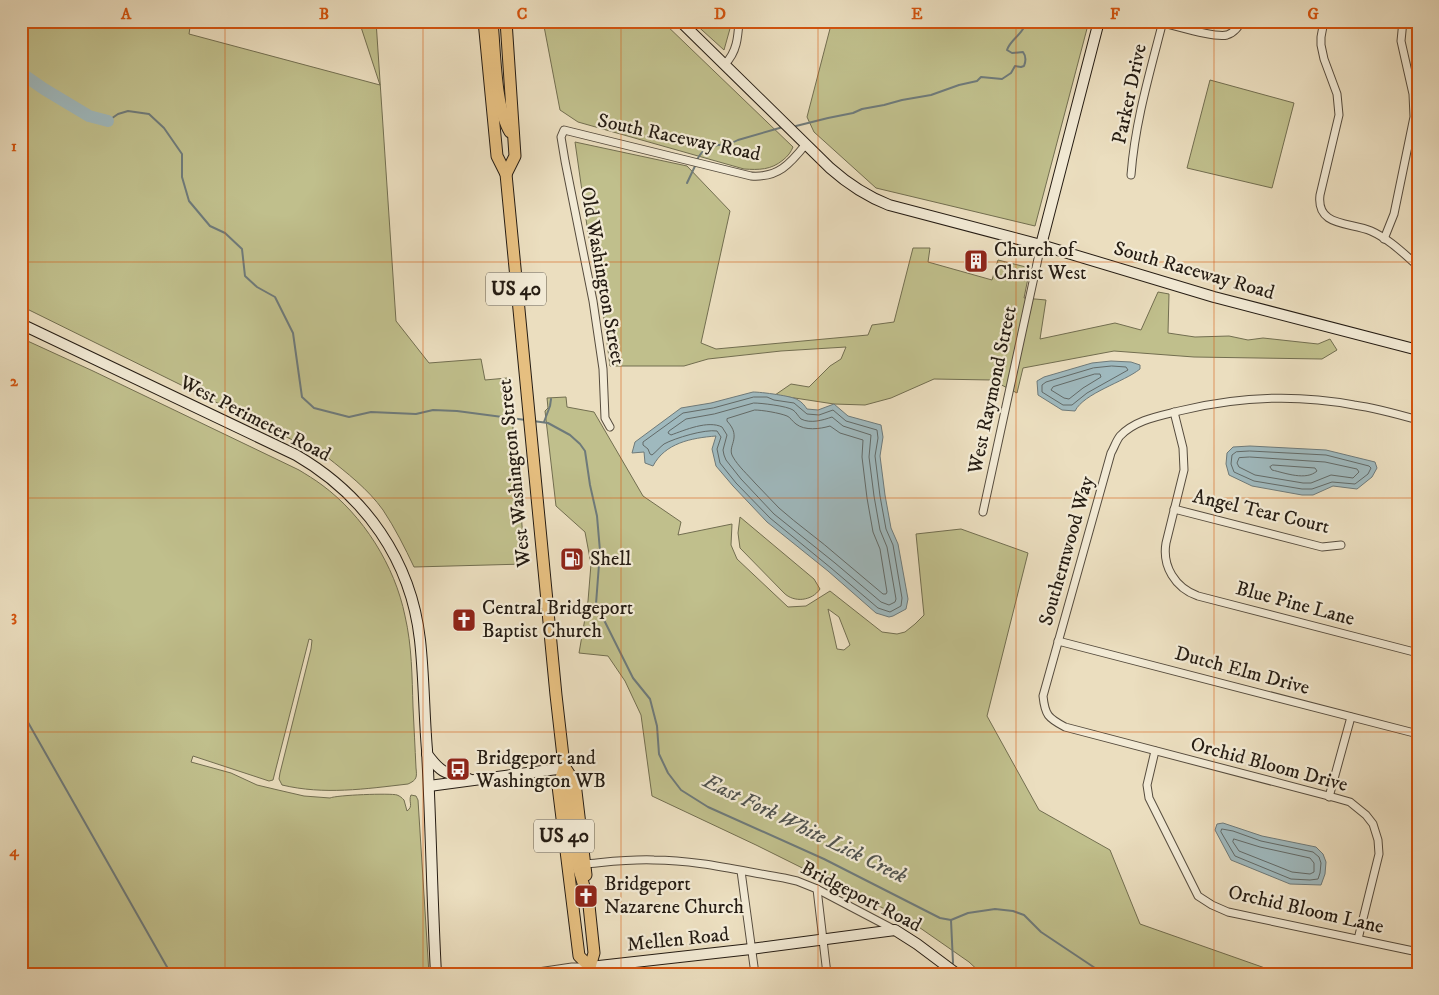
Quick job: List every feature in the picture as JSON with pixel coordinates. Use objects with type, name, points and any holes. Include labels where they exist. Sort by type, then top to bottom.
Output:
[{"type":"main road","name":"West Washington Street","points":[[484,21],[497,156],[506,174],[527,403],[565,768],[575,783],[585,864],[594,953],[590,970]]},
{"type":"main road","points":[[492,21],[499,92],[506,125],[514,138]]},
{"type":"main road","name":"West Washington Street","points":[[506,21],[515,156],[506,174]]},
{"type":"main road","name":"West Washington Street","points":[[565,768],[558,786],[571,898],[579,956],[590,970]]},
{"type":"main road","points":[[565,768],[574,854],[589,903]]},
{"type":"street","name":"South Raceway Road","points":[[680,21],[847,183],[877,201],[1041,245],[1214,297],[1418,350]]},
{"type":"street","points":[[725,64],[734,52],[739,21]]},
{"type":"street","points":[[1041,245],[1099,21]]},
{"type":"street","points":[[1163,22],[1219,36],[1236,30],[1242,21]]},
{"type":"street","points":[[1324,21],[1321,45],[1337,94],[1340,115],[1320,195],[1321,210],[1331,220],[1370,230],[1384,238],[1418,266]]},
{"type":"street","points":[[1384,238],[1394,214],[1414,117],[1413,94],[1402,42],[1403,21]]},
{"type":"street","name":"Parker Drive","points":[[1131,175],[1133,148],[1141,106],[1163,22]]},
{"type":"street","name":"South Raceway Road","points":[[564,130],[751,176],[766,175],[778,171],[789,164],[806,144]]},
{"type":"street","name":"Old Washington Street","points":[[564,130],[562,137],[565,161],[593,301],[603,369],[605,418],[610,427]]},
{"type":"street","name":"West Raymond Street","points":[[983,512],[1041,245]]},
{"type":"street","name":"West Perimeter Road","points":[[21,324],[314,466],[329,477],[363,509],[386,540],[397,559],[413,600],[420,640],[429,786],[436,974]]},
{"type":"street","name":"Southernwood Way","points":[[1044,706],[1043,696],[1111,453],[1119,438],[1128,429],[1146,420],[1199,406],[1262,399],[1293,398],[1353,404],[1418,420]]},
{"type":"street","points":[[1174,412],[1181,438],[1184,461],[1182,479],[1174,509]]},
{"type":"street","name":"Angel Tear Court","points":[[1174,509],[1322,547],[1340,545]]},
{"type":"street","name":"Blue Pine Lane","points":[[1174,509],[1165,547],[1167,566],[1183,588],[1198,596],[1418,653]]},
{"type":"street","name":"Dutch Elm Drive","points":[[1058,641],[1418,734]]},
{"type":"street","name":"Orchid Bloom Drive","points":[[1044,706],[1051,720],[1065,727],[1329,796],[1350,802],[1360,809],[1369,818],[1376,830],[1379,854],[1358,939]]},
{"type":"street","points":[[1329,796],[1351,717]]},
{"type":"street","name":"Orchid Bloom Lane","points":[[1155,751],[1147,785],[1149,798],[1198,896],[1228,912],[1418,952]]},
{"type":"street","points":[[427,754],[441,771],[474,780]]},
{"type":"street","points":[[429,786],[565,768]]},
{"type":"street","name":"Bridgeport Road","points":[[585,864],[655,860],[695,863],[784,878],[802,883],[895,930],[957,974]]},
{"type":"street","points":[[741,871],[754,974]]},
{"type":"street","points":[[817,889],[827,974]]},
{"type":"street","name":"Mellen Road","points":[[525,974],[572,967],[590,970],[895,930]]},
{"type":"shaded area","points":[[21,21],[141,21],[149,23],[144,21],[191,21],[189,34],[380,85],[359,21],[376,21],[396,321],[429,363],[481,359],[485,380],[507,378],[517,461],[525,564],[414,567],[396,531],[377,502],[327,457],[21,306]]},
{"type":"shaded area","points":[[543,21],[662,21],[793,147],[791,151],[785,158],[769,168],[744,169],[578,122],[560,110]]},
{"type":"shaded area","points":[[692,21],[725,21],[731,25],[724,50]]},
{"type":"shaded area","points":[[832,21],[1089,21],[1035,226],[876,188],[814,132],[807,117]]},
{"type":"shaded area","points":[[1210,80],[1294,103],[1272,188],[1187,168]]},
{"type":"shaded area","points":[[575,142],[687,166],[730,211],[701,343],[716,349],[868,335],[872,325],[894,322],[913,248],[930,248],[928,262],[992,280],[998,260],[1030,268],[1024,298],[1046,300],[1040,339],[1115,323],[1141,330],[1158,292],[1169,294],[1168,333],[1195,337],[1229,336],[1248,340],[1263,338],[1318,344],[1330,339],[1337,350],[1322,359],[1194,357],[1114,351],[1023,368],[1017,393],[992,380],[934,379],[891,398],[865,405],[834,404],[775,395],[791,384],[809,387],[830,366],[841,359],[846,347],[781,351],[708,359],[684,366],[610,366],[600,287],[588,233]]},
{"type":"shaded area","points":[[21,338],[299,470],[337,497],[364,526],[375,543],[394,579],[407,627],[412,673],[415,780],[408,784],[345,790],[313,790],[282,785],[279,779],[280,773],[311,649],[312,640],[309,639],[273,780],[269,781],[193,756],[191,762],[231,773],[257,785],[304,796],[330,798],[385,794],[397,795],[404,800],[407,811],[411,806],[411,795],[416,796],[418,800],[429,974],[21,974]]},
{"type":"shaded area","points":[[566,397],[567,407],[594,412],[643,496],[681,522],[678,535],[732,524],[731,545],[737,559],[788,607],[806,606],[830,591],[882,632],[897,634],[905,632],[924,615],[916,534],[961,529],[1028,553],[987,716],[1039,810],[1110,850],[1140,924],[1282,974],[982,974],[969,962],[913,923],[652,796],[641,715],[625,681],[608,656],[579,653],[588,601],[591,564],[585,532],[556,506],[545,411],[548,408],[547,398]],"holes":[[[828,609],[839,617],[850,645],[844,650],[837,649]]]},
{"type":"shaded area","points":[[740,517],[814,579],[820,589],[817,593],[808,598],[798,599],[784,593],[740,548],[738,533]]},
{"type":"water","points":[[1111,361],[1131,362],[1140,365],[1140,369],[1095,393],[1075,411],[1062,410],[1038,395],[1037,381],[1044,377],[1092,363]]},
{"type":"water","points":[[753,392],[777,394],[795,399],[801,402],[807,409],[818,410],[834,404],[848,416],[881,425],[883,437],[880,456],[885,495],[891,528],[898,544],[908,599],[906,609],[889,617],[876,613],[767,522],[716,466],[712,449],[716,436],[697,438],[680,443],[664,452],[653,466],[645,463],[644,452],[632,453],[635,442],[681,408],[711,403]]},
{"type":"water","points":[[1250,446],[1326,450],[1375,462],[1377,468],[1372,477],[1357,489],[1333,486],[1313,495],[1302,495],[1252,486],[1229,475],[1226,464],[1227,453],[1233,447]]},
{"type":"water","points":[[1223,823],[1262,836],[1316,847],[1323,854],[1326,862],[1325,874],[1321,885],[1290,884],[1231,860],[1215,830],[1217,824]]},
{"type":"waterway","points":[[1003,21],[1005,24],[1010,24],[1014,21]]},
{"type":"waterway","points":[[796,126],[853,113],[862,109],[931,95],[977,81],[981,77],[1002,79],[1011,73],[1015,66],[1021,67],[1025,64],[1023,52],[1012,53],[1007,50],[1023,29],[1021,21]]},
{"type":"waterway","name":"East Fork White Lick Creek","points":[[21,73],[89,116],[108,121]]},
{"type":"waterway","name":"East Fork White Lick Creek","points":[[108,121],[118,114],[128,111],[149,114],[164,128],[182,154],[182,177],[189,201],[210,226],[225,233],[242,249],[245,276],[257,287],[275,297],[293,333],[302,397],[314,408],[349,417],[371,412],[416,414],[433,410],[457,411],[526,420]]},
{"type":"waterway","points":[[697,160],[701,153],[710,147],[732,143],[783,127]]},
{"type":"waterway","points":[[687,183],[696,164]]},
{"type":"waterway","points":[[544,422],[551,399]]},
{"type":"waterway","name":"East Fork White Lick Creek","points":[[533,421],[548,423],[570,435],[585,451],[597,516],[600,551],[596,604],[633,678],[650,699],[657,726],[659,754],[668,773],[681,790],[708,807],[824,859],[940,918],[951,920],[968,913],[995,909],[1013,911],[1024,915],[1041,932],[1104,974]]},
{"type":"waterway","points":[[21,710],[171,974]]},
{"type":"waterway","points":[[951,920],[953,963]]},
{"type":"place","name":"Church of Christ West","points":[[976,261]]},
{"type":"place","name":"Shell","points":[[572,559]]},
{"type":"place","name":"Central Bridgeport Baptist Church","points":[[464,620]]},
{"type":"place","name":"Bridgeport and Washington WB","points":[[458,769]]},
{"type":"place","name":"Bridgeport Nazarene Church","points":[[586,896]]}]
